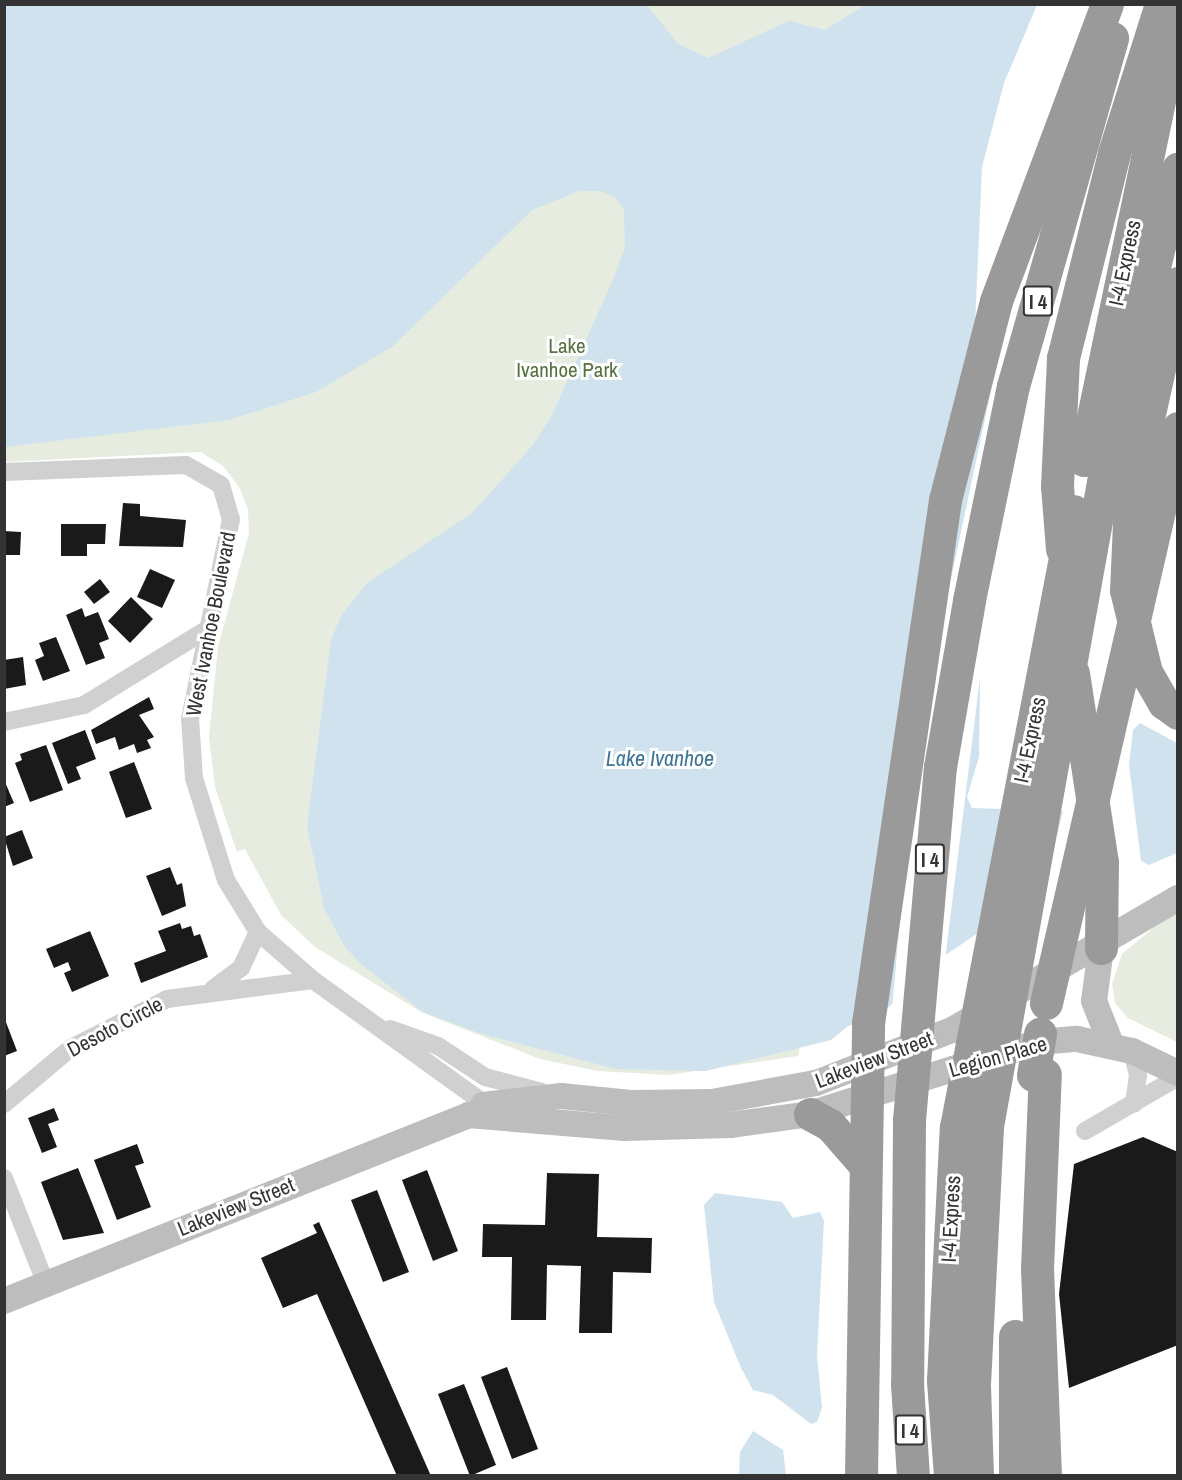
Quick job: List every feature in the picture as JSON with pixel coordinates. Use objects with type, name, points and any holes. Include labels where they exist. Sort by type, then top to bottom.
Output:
[{"type":"highway","points":[[861,1476],[865,1099],[868,1023],[945,500],[996,301],[1107,4]]},
{"type":"highway","name":"I 4","points":[[913,1476],[907,1384],[909,1120],[940,767],[969,600],[1013,386],[1122,4]]},
{"type":"highway","points":[[1101,948],[1102,862],[1080,738],[1057,486],[1062,358],[1114,153],[1161,4]]},
{"type":"highway","name":"I-4 Express","points":[[950,1476],[943,1380],[971,1127],[1178,12]]},
{"type":"highway","name":"I-4 Express","points":[[1096,457],[1178,168]]},
{"type":"highway","points":[[1178,283],[1130,500],[1126,590],[1146,672],[1164,703],[1178,713]]},
{"type":"highway","points":[[1045,1476],[1037,1269],[1040,1034],[1080,836],[1178,428]]},
{"type":"highway","points":[[1015,1476],[1019,1198],[1039,1075]]},
{"type":"highway","points":[[810,1114],[837,1132],[865,1165]]},
{"type":"highway","name":"I-4 Express","points":[[971,1127],[977,1476]]},
{"type":"highway","points":[[890,1476],[893,1416],[907,1384]]},
{"type":"street","name":"West Ivanhoe Boulevard","points":[[4,472],[186,465],[206,472],[230,499],[231,519],[206,630],[190,718],[194,778],[226,880],[258,932],[313,980],[376,1024],[484,1112]]},
{"type":"street","points":[[4,722],[84,705],[206,630]]},
{"type":"street","name":"Lakeview Street","points":[[4,1301],[484,1112],[561,1096],[631,1103],[712,1102],[816,1083],[867,1066],[952,1030],[1101,948],[1178,898]]},
{"type":"street","points":[[213,989],[241,968],[258,932]]},
{"type":"street","points":[[1101,948],[1094,1001],[1138,1075],[1134,1104]]},
{"type":"street","name":"Desoto Circle","points":[[4,1104],[37,1073],[112,1024],[167,999],[213,989],[313,980]]},
{"type":"street","name":"West Ivanhoe Boulevard","points":[[376,1024],[438,1046],[502,1083],[561,1096]]},
{"type":"street","name":"Legion Place","points":[[920,1081],[1039,1042],[1077,1039],[1121,1047],[1178,1075]]},
{"type":"street","points":[[1085,1131],[1134,1104],[1178,1075]]},
{"type":"street","name":"Lakeview Street","points":[[484,1112],[651,1129],[810,1114],[920,1081]]},
{"type":"street","points":[[4,1178],[46,1284]]},
{"type":"green space","name":"Lake Ivanhoe","points":[[4,5],[991,5],[798,1056],[669,1075],[598,1071],[540,1059],[421,1012],[315,947],[281,915],[245,849],[237,852],[215,787],[209,737],[218,647],[249,533],[248,509],[239,487],[223,466],[201,452],[5,462]]},
{"type":"green space","points":[[1177,908],[1177,1042],[1128,1018],[1115,1003],[1112,984],[1122,954]]},
{"type":"water","name":"Lake Ivanhoe","points":[[4,5],[647,5],[678,44],[708,58],[789,21],[825,30],[865,5],[1037,5],[1004,83],[982,167],[975,326],[998,358],[945,607],[950,632],[980,682],[979,757],[967,797],[972,808],[1063,811],[1044,888],[928,967],[881,1015],[848,1026],[831,1040],[706,1071],[616,1069],[482,1034],[423,1012],[362,965],[345,947],[324,908],[307,826],[331,640],[341,616],[367,583],[472,513],[533,445],[552,415],[612,282],[625,248],[624,210],[616,198],[601,191],[579,191],[532,210],[392,347],[316,392],[229,420],[5,447]]},
{"type":"water","points":[[1140,723],[1177,743],[1177,853],[1149,865],[1141,861],[1129,765],[1133,730]]},
{"type":"water","points":[[715,1193],[782,1202],[793,1218],[820,1212],[824,1221],[817,1355],[822,1408],[817,1422],[811,1424],[773,1395],[753,1390],[741,1368],[714,1302],[704,1205]]},
{"type":"water","points":[[753,1431],[783,1450],[786,1475],[739,1475],[740,1452]]},
{"type":"pier","points":[[948,607],[966,663],[980,678],[945,960],[892,1008],[905,865],[943,609]]},
{"type":"building","points":[[123,503],[140,504],[140,516],[186,520],[183,547],[119,546]]},
{"type":"building","points":[[61,524],[106,524],[105,544],[87,544],[87,556],[61,556]]},
{"type":"building","points":[[4,531],[21,532],[20,555],[4,555]]},
{"type":"building","points":[[150,569],[175,580],[162,608],[137,597]]},
{"type":"building","points":[[100,579],[110,592],[94,604],[84,592]]},
{"type":"building","points":[[131,597],[153,619],[130,643],[108,621]]},
{"type":"building","points":[[82,608],[85,617],[98,612],[109,639],[99,643],[105,658],[86,665],[66,615]]},
{"type":"building","points":[[56,637],[70,671],[43,681],[35,660],[44,656],[39,643]]},
{"type":"building","points":[[23,657],[26,685],[4,689],[4,660]]},
{"type":"building","points":[[149,697],[154,709],[139,715],[154,737],[147,740],[151,748],[137,753],[134,744],[119,750],[115,737],[96,744],[91,730]]},
{"type":"building","points":[[85,730],[96,759],[76,767],[81,779],[68,784],[52,743]]},
{"type":"building","points":[[46,745],[63,790],[30,802],[15,763],[22,760],[20,754]]},
{"type":"building","points":[[134,762],[152,809],[126,818],[109,772]]},
{"type":"building","points":[[4,780],[14,803],[4,807]]},
{"type":"building","points":[[22,830],[33,858],[13,866],[4,837]]},
{"type":"building","points":[[170,867],[177,885],[182,883],[186,906],[162,916],[146,876]]},
{"type":"building","points":[[180,923],[182,929],[191,926],[194,936],[200,934],[208,957],[141,983],[134,963],[166,951],[158,931]]},
{"type":"building","points":[[90,931],[109,976],[72,992],[64,973],[71,970],[68,962],[54,968],[46,949]]},
{"type":"building","points":[[4,1017],[17,1051],[4,1056]]},
{"type":"building","points":[[54,1108],[59,1120],[48,1124],[57,1147],[42,1153],[28,1118]]},
{"type":"building","points":[[1143,1137],[1178,1152],[1178,1345],[1069,1388],[1059,1294],[1074,1164]]},
{"type":"building","points":[[137,1144],[144,1163],[135,1166],[151,1207],[117,1220],[94,1160]]},
{"type":"building","points":[[78,1168],[104,1233],[63,1240],[41,1182]]},
{"type":"building","points":[[427,1170],[458,1251],[433,1261],[402,1180]]},
{"type":"building","points":[[547,1173],[599,1174],[597,1237],[652,1238],[651,1273],[613,1272],[612,1333],[579,1333],[581,1266],[547,1265],[546,1320],[511,1320],[512,1257],[482,1257],[483,1224],[545,1225]]},
{"type":"building","points":[[377,1190],[409,1272],[383,1282],[351,1200]]},
{"type":"building","points":[[319,1222],[431,1476],[397,1476],[317,1294],[283,1308],[261,1258],[317,1233],[313,1225]]},
{"type":"building","points":[[507,1367],[538,1449],[512,1459],[481,1377]]},
{"type":"building","points":[[464,1384],[496,1465],[470,1476],[438,1394]]},
{"type":"park label","name":"Lake Ivanhoe Park","points":[[567,358]]}]
